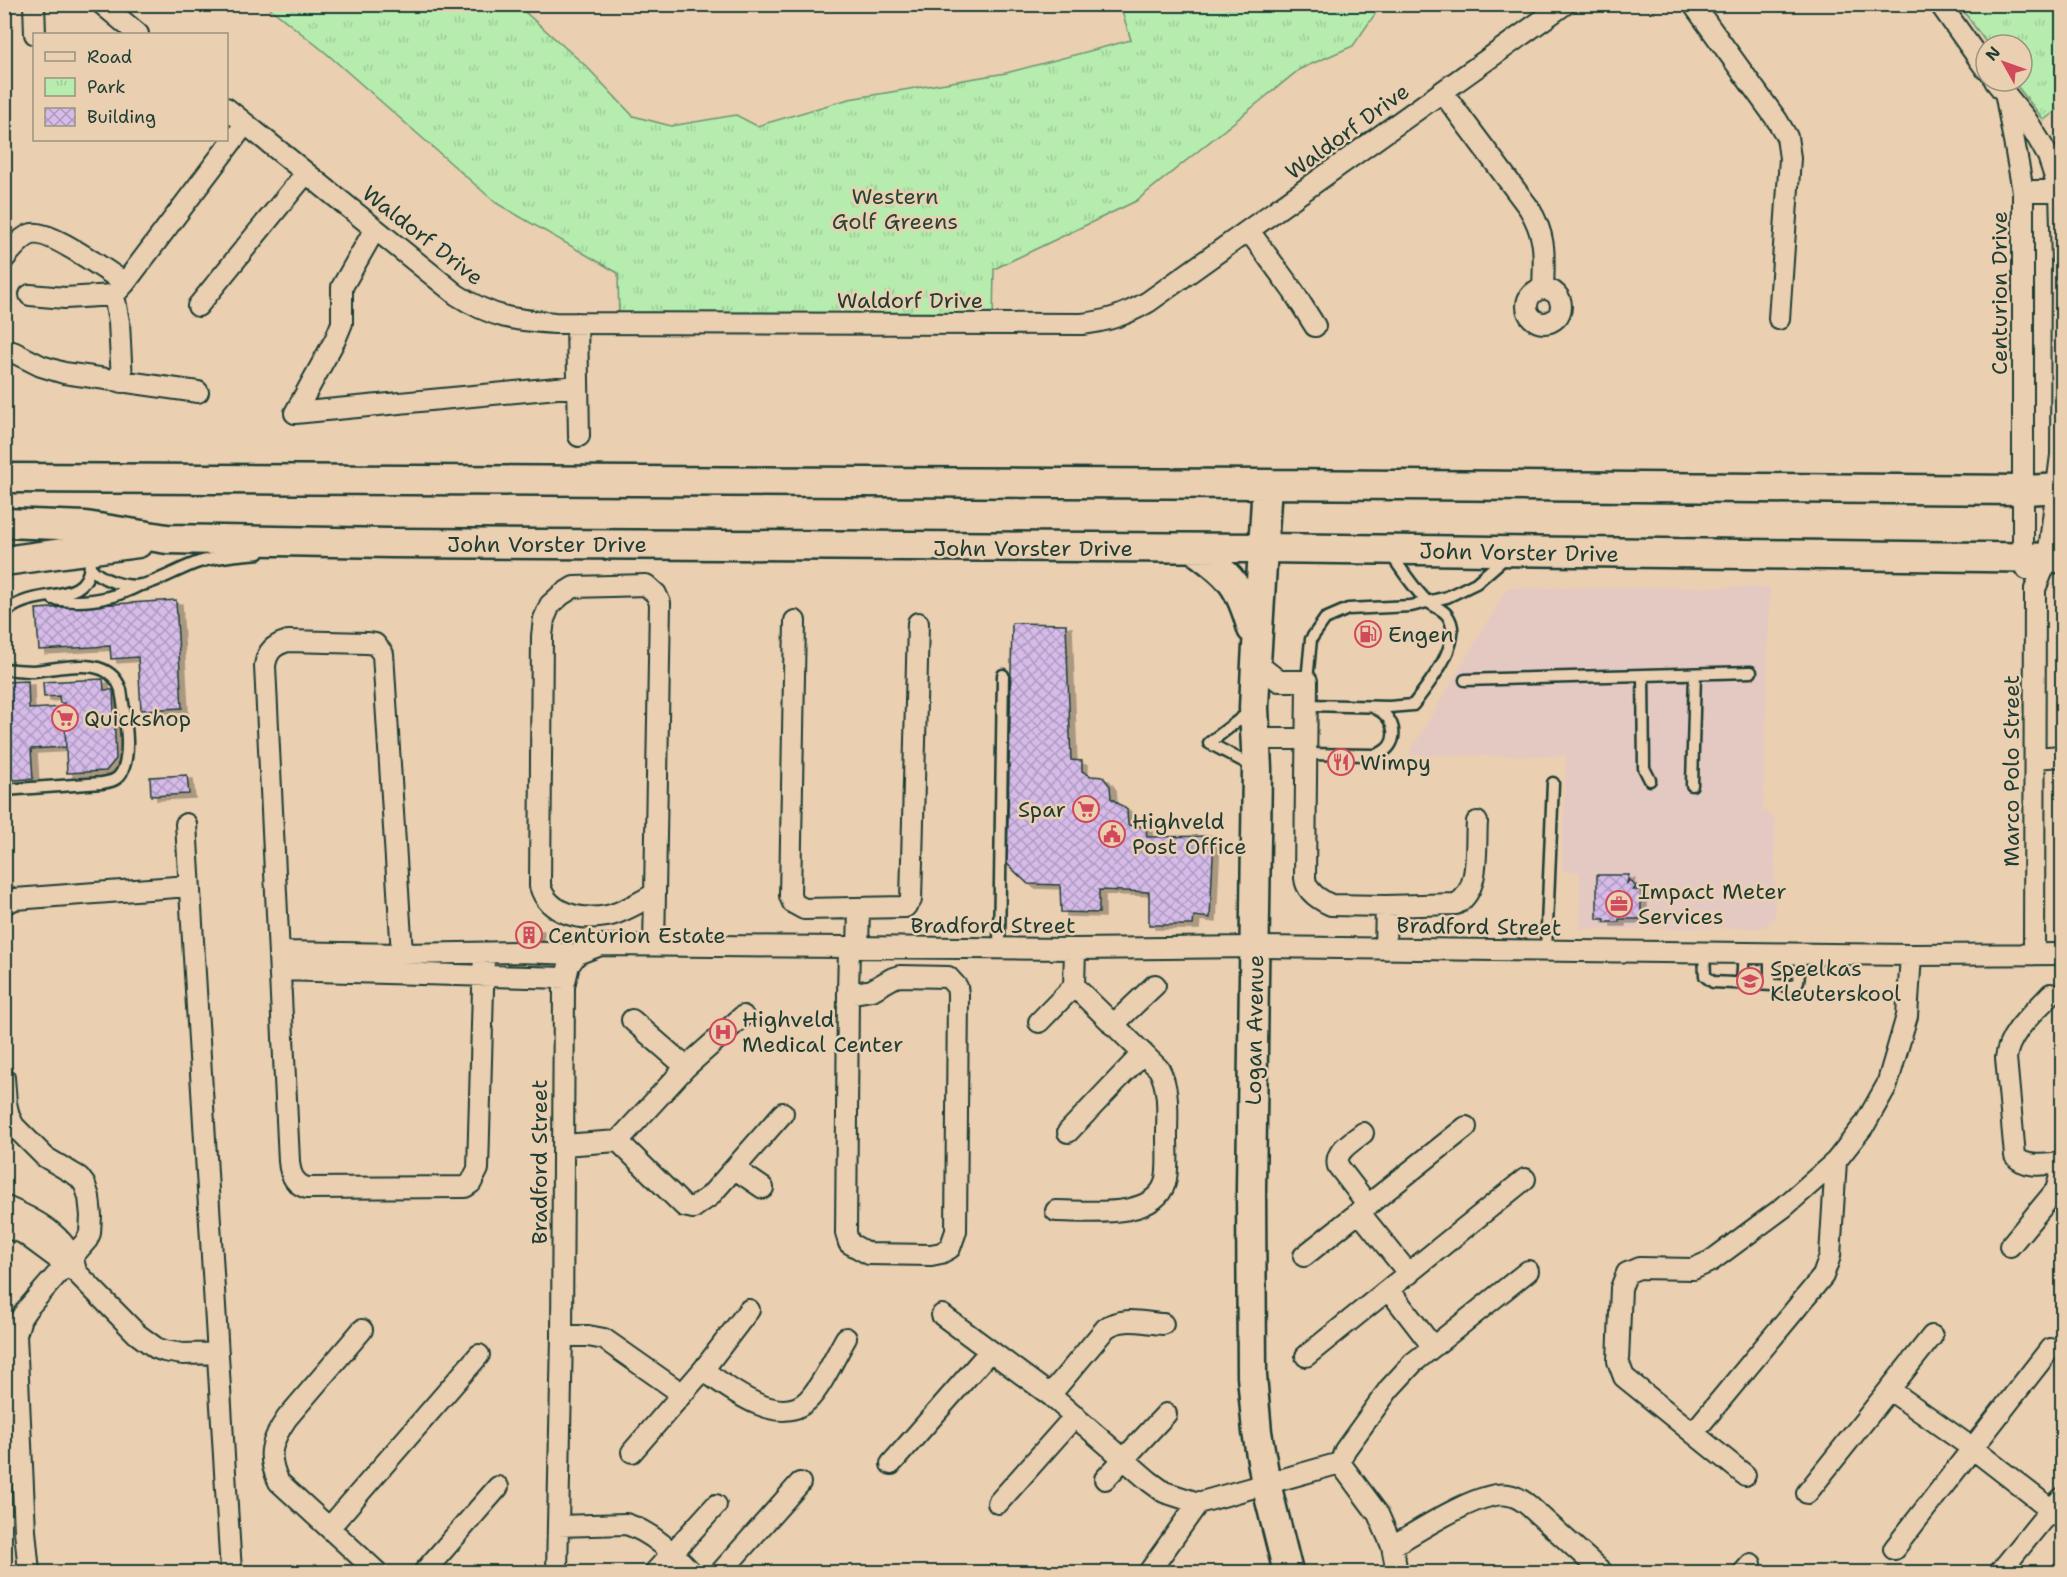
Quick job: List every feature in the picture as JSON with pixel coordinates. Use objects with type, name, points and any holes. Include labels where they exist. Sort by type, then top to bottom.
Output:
[{"type":"main road","points":[[4,478],[2023,490],[2060,488]]},
{"type":"main road","name":"Logan Avenue","points":[[1267,484],[1254,708],[1257,769],[1251,1189],[1252,1376],[1257,1432],[1266,1484],[1288,1572]]},
{"type":"main road","name":"John Vorster Drive","points":[[4,524],[88,544],[167,539],[391,543],[1263,548],[2045,559]]},
{"type":"main road","points":[[4,561],[88,544]]},
{"type":"main road","points":[[1194,549],[1223,571],[1244,600],[1256,654]]},
{"type":"street","points":[[34,4],[35,33]]},
{"type":"street","points":[[102,4],[137,33]]},
{"type":"street","name":"Waldorf Drive","points":[[228,110],[457,295],[480,310],[518,320],[577,323],[1082,324],[1126,315],[1148,302],[1565,4]]},
{"type":"street","points":[[1693,4],[1777,120],[1786,137],[1790,158],[1779,319]]},
{"type":"street","points":[[1940,4],[1974,52]]},
{"type":"street","points":[[1443,93],[1539,224],[1544,251],[1544,289]]},
{"type":"street","name":"Centurion Drive","points":[[2001,93],[2023,191],[2023,490],[2045,559]]},
{"type":"street","name":"Centurion Drive","points":[[2003,93],[2026,119],[2039,140],[2048,156],[2061,192],[2060,488],[2045,559]]},
{"type":"street","points":[[122,382],[119,289],[245,124]]},
{"type":"street","points":[[198,306],[306,173]]},
{"type":"street","points":[[2023,191],[2061,192]]},
{"type":"street","points":[[375,229],[342,286],[342,323],[335,340],[295,413],[578,387]]},
{"type":"street","points":[[1249,231],[1293,291],[1315,326]]},
{"type":"street","points":[[4,259],[17,244],[31,234],[46,236],[76,251],[119,289]]},
{"type":"street","points":[[30,295],[65,298],[119,289]]},
{"type":"street","points":[[577,323],[579,436]]},
{"type":"street","points":[[13,352],[41,366],[64,373],[198,392]]},
{"type":"street","name":"Marco Polo Street","points":[[2034,953],[2036,589],[2045,559]]},
{"type":"street","points":[[654,944],[655,894],[660,603],[656,594],[646,585],[574,587],[550,605],[544,619],[542,636],[540,886],[543,896],[554,908],[577,916],[592,918],[609,916],[655,894]]},
{"type":"street","points":[[795,621],[790,896],[793,903],[804,909],[905,907],[912,894],[918,623]]},
{"type":"street","points":[[402,974],[383,654],[375,644],[288,641],[276,644],[266,657],[265,666],[290,1168],[294,1180],[300,1186],[307,1188],[465,1187],[471,1183],[478,1169],[484,953]]},
{"type":"street","points":[[1256,654],[1279,681],[1307,681],[1305,884],[1315,896],[1330,905],[1456,904],[1462,901],[1472,888],[1477,822]]},
{"type":"street","points":[[1256,739],[1306,746]]},
{"type":"street","points":[[2035,758],[2062,756]]},
{"type":"street","points":[[186,824],[231,1572]]},
{"type":"street","points":[[4,904],[15,899],[189,886]]},
{"type":"street","points":[[1385,949],[1386,906]]},
{"type":"street","points":[[848,994],[872,990],[900,976],[948,977],[957,987],[956,1231],[950,1248],[941,1253],[931,1255],[869,1254],[853,1246],[847,1239],[848,994],[859,909]]},
{"type":"street","name":"Bradford Street","points":[[557,1572],[562,1336],[565,978],[569,965],[577,954],[596,945],[999,949],[1255,947],[1911,955],[2062,954]]},
{"type":"street","points":[[1039,1022],[1074,986],[1075,949]]},
{"type":"street","points":[[281,961],[402,954],[577,954]]},
{"type":"street","points":[[1745,1475],[1630,1383],[1620,1369],[1618,1361],[1623,1279],[1627,1273],[1639,1268],[1693,1269],[1712,1262],[1784,1207],[1836,1161],[1864,1124],[1887,1084],[1900,1047],[1907,1016],[1911,955]]},
{"type":"street","points":[[281,961],[402,974],[565,978]]},
{"type":"street","points":[[1113,1025],[1155,985]]},
{"type":"street","points":[[1056,1211],[1144,1206],[1154,1201],[1166,1182],[1168,1101],[1164,1078],[1159,1069],[1074,986]]},
{"type":"street","points":[[2051,994],[2011,1040],[2006,1058],[2015,1156],[2022,1163],[2028,1164],[2062,1163]]},
{"type":"street","points":[[562,1145],[618,1141],[686,1066],[743,1016]]},
{"type":"street","points":[[632,1020],[686,1066]]},
{"type":"street","points":[[1068,1132],[1143,1053]]},
{"type":"street","points":[[4,1078],[6,1103],[14,1126],[45,1157],[79,1177],[85,1185],[90,1206],[90,1233],[87,1240],[71,1265],[21,1318],[16,1335],[29,1572]]},
{"type":"street","points":[[618,1141],[684,1206],[698,1206],[735,1169],[783,1113]]},
{"type":"street","points":[[1304,1256],[1466,1127]]},
{"type":"street","points":[[1363,1132],[1337,1156],[1338,1166],[1364,1209],[1409,1274]]},
{"type":"street","points":[[1694,1432],[1824,1276],[1830,1256],[1836,1161]]},
{"type":"street","points":[[735,1169],[763,1188]]},
{"type":"street","points":[[2010,1246],[2056,1190],[2062,1170]]},
{"type":"street","points":[[1306,1356],[1525,1179]]},
{"type":"street","points":[[4,1206],[34,1218],[49,1229],[71,1265]]},
{"type":"street","points":[[4,1227],[23,1233],[71,1265],[137,1334],[156,1348],[183,1354],[218,1353]]},
{"type":"street","points":[[1340,1463],[1345,1450],[1389,1389],[1413,1363],[1528,1271]]},
{"type":"street","points":[[1389,1290],[1433,1347]]},
{"type":"street","points":[[632,1452],[681,1393],[703,1371],[749,1310]]},
{"type":"street","points":[[942,1315],[1050,1395],[1164,1492],[1198,1503],[1340,1463]]},
{"type":"street","points":[[1050,1395],[1106,1328],[1113,1323],[1126,1321],[1163,1324]]},
{"type":"street","points":[[362,1330],[276,1434],[273,1444],[272,1468],[279,1482],[377,1572]]},
{"type":"street","points":[[562,1336],[588,1336],[604,1339],[681,1393]]},
{"type":"street","points":[[1807,1493],[1932,1336]]},
{"type":"street","points":[[703,1371],[751,1402],[787,1410],[797,1408],[811,1396],[846,1338]]},
{"type":"street","points":[[1893,1549],[2050,1349]]},
{"type":"street","points":[[891,1464],[990,1351]]},
{"type":"street","points":[[329,1528],[479,1355]]},
{"type":"street","points":[[1890,1390],[2059,1508],[2000,1572]]},
{"type":"street","points":[[1105,1479],[1166,1414]]},
{"type":"street","points":[[998,1503],[1075,1416]]},
{"type":"street","points":[[1340,1463],[1378,1514],[1392,1546],[1397,1572]]},
{"type":"street","points":[[721,1572],[800,1483]]},
{"type":"street","points":[[424,1572],[498,1487]]},
{"type":"street","points":[[1392,1546],[1472,1502],[1506,1494],[1519,1498],[1528,1505],[1602,1572]]},
{"type":"street","points":[[1149,1572],[1198,1503]]},
{"type":"street","points":[[655,1572],[716,1505]]},
{"type":"street","points":[[558,1526],[626,1524],[641,1530],[673,1553],[692,1572]]},
{"type":"lane","points":[[41,597],[61,600],[94,600],[122,595],[140,585],[198,562],[213,558],[278,551],[290,541]]},
{"type":"lane","points":[[88,544],[95,574],[103,579],[140,585]]},
{"type":"lane","points":[[4,615],[21,602],[70,592],[81,587],[87,580],[88,544]]},
{"type":"lane","points":[[1307,705],[1401,707],[1413,705],[1446,655],[1454,633],[1451,622],[1439,608],[1428,601],[1387,550]]},
{"type":"lane","points":[[1307,681],[1311,639],[1325,619],[1348,609],[1411,606],[1447,597],[1476,583],[1512,552]]},
{"type":"lane","points":[[4,669],[32,671],[75,666],[101,668],[108,671],[119,683],[126,731],[124,768],[116,779],[102,783],[4,790]]},
{"type":"lane","points":[[1465,680],[1751,672]]},
{"type":"lane","points":[[1692,785],[1695,674]]},
{"type":"lane","points":[[999,949],[1003,675]]},
{"type":"lane","points":[[1643,675],[1644,768],[1650,780]]},
{"type":"lane","points":[[1306,746],[1375,755],[1383,753],[1392,741],[1394,734],[1392,725],[1387,715],[1371,706]]},
{"type":"lane","points":[[1254,708],[1209,743],[1257,769]]},
{"type":"lane","points":[[1546,950],[1553,783]]},
{"type":"lane","points":[[1704,951],[1703,971],[1708,980],[1770,985],[1796,985],[1800,975],[1802,952]]},
{"type":"lane","points":[[1742,984],[1744,952]]},
{"type":"lane","points":[[1770,952],[1770,985]]},
{"type":"shaded area","points":[[1770,587],[1763,809],[1775,819],[1775,918],[1763,928],[1580,929],[1580,872],[1562,871],[1566,756],[1408,755],[1508,588]]},
{"type":"green space","name":"Western Golf Greens","points":[[266,5],[517,5],[587,67],[633,116],[671,126],[736,115],[757,126],[849,99],[1006,73],[1131,40],[1120,5],[1390,5],[1377,11],[1353,46],[1300,69],[1136,201],[994,269],[993,324],[619,323],[618,273],[496,203],[326,53]]},
{"type":"green space","points":[[1959,5],[2062,5],[2062,106],[2044,120],[2023,93],[2034,93],[2034,33],[1979,33]]},
{"type":"building","points":[[176,600],[182,708],[141,710],[138,657],[111,659],[110,646],[39,650],[36,609]]},
{"type":"building","points":[[1012,623],[1066,624],[1071,760],[1082,761],[1082,771],[1091,776],[1103,777],[1110,786],[1111,798],[1127,810],[1128,825],[1146,827],[1147,837],[1214,836],[1210,918],[1194,916],[1193,925],[1149,925],[1149,892],[1099,890],[1099,913],[1061,912],[1060,885],[1028,884],[1007,864]]},
{"type":"building","points":[[103,679],[104,690],[113,690],[116,759],[106,771],[67,773],[64,703],[60,703],[59,696],[44,697],[43,682]]},
{"type":"building","points":[[28,681],[29,709],[64,707],[66,747],[31,749],[33,779],[9,780],[4,682]]},
{"type":"building","points":[[187,775],[189,794],[151,796],[150,777]]},
{"type":"building","name":"Impact Meter Services","points":[[1597,875],[1629,875],[1627,883],[1630,880],[1636,887],[1633,890],[1641,890],[1641,919],[1619,919],[1619,922],[1605,922],[1605,919],[1597,919]]},
{"type":"building","name":"Centurion Estate","points":[[520,927],[538,927],[538,944],[519,943]]},
{"type":"place","name":"Engen","points":[[1368,634]]},
{"type":"place","name":"Quickshop","points":[[65,718]]},
{"type":"place","name":"Wimpy","points":[[1341,762]]},
{"type":"place","name":"Spar","points":[[1086,809]]},
{"type":"place","name":"Highveld Post Office","points":[[1112,834]]},
{"type":"place","name":"Impact Meter Services","points":[[1619,904]]},
{"type":"place","name":"Centurion Estate","points":[[529,935]]},
{"type":"place","name":"Speelkas Kleuterskool","points":[[1750,981]]},
{"type":"place","name":"Highveld Medical Center","points":[[723,1032]]}]
